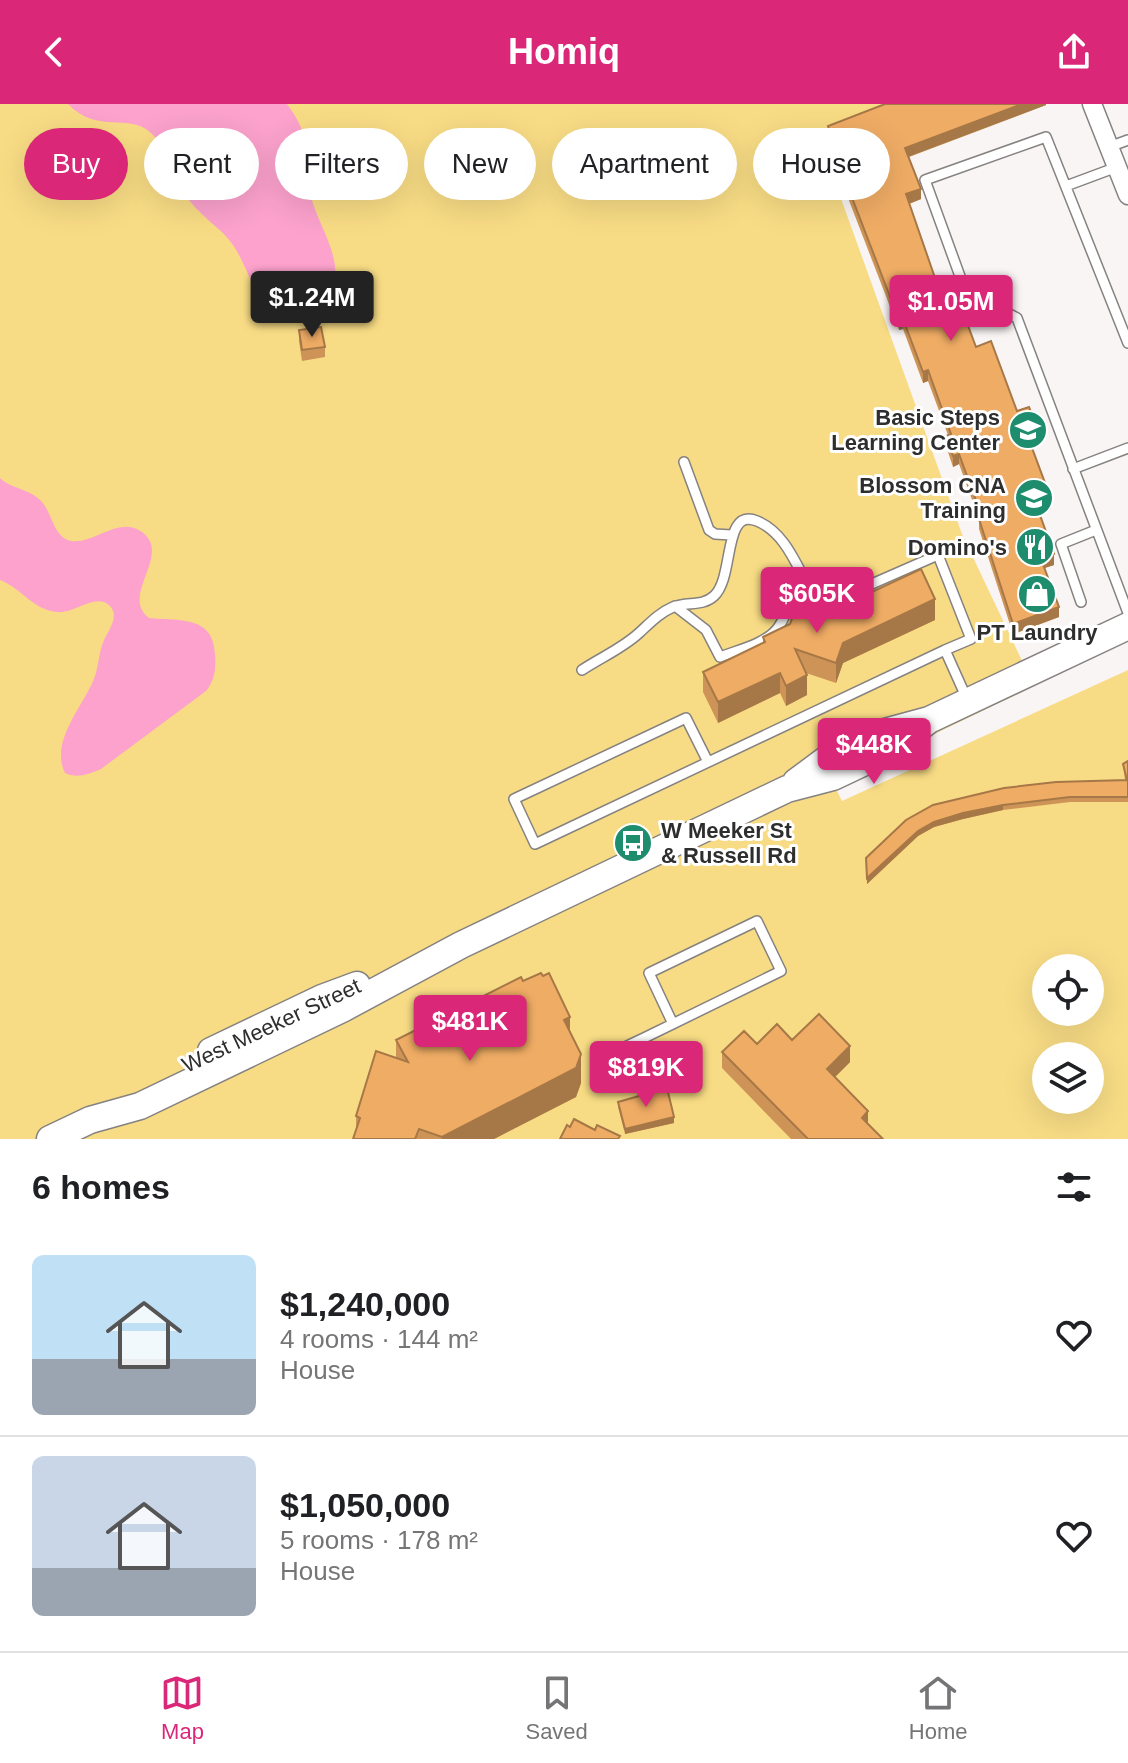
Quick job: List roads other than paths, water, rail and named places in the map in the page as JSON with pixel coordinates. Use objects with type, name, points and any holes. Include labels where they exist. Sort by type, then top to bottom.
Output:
[{"type":"main road","name":"West Meeker Street","points":[[90,1120],[140,1106],[342,1009],[461,945],[787,789],[827,759],[881,733],[929,720],[1128,626]]},
{"type":"main road","name":"West Meeker Street","points":[[50,1139],[90,1120],[133,1090],[322,998],[461,945]]},
{"type":"street","points":[[1092,104],[1128,195]]},
{"type":"lane","points":[[1128,343],[1046,137],[925,180],[965,290],[1017,318],[1128,613]]},
{"type":"lane","points":[[1109,147],[1128,140]]},
{"type":"lane","points":[[1066,186],[1117,167]]},
{"type":"lane","points":[[1073,469],[1128,448]]},
{"type":"lane","points":[[684,462],[709,530],[715,534],[731,535]]},
{"type":"lane","points":[[582,670],[639,634],[651,620],[675,606],[694,605],[711,599],[720,589],[731,554],[731,535],[742,519],[753,519],[765,525],[790,550],[806,582],[842,597],[938,555],[971,639],[535,844],[514,799],[686,718],[708,762]]},
{"type":"lane","points":[[1081,602],[1061,544],[1096,530]]},
{"type":"lane","points":[[675,606],[706,630],[720,657],[768,638],[778,629],[798,588],[806,582]]},
{"type":"lane","points":[[945,650],[968,703]]},
{"type":"lane","points":[[625,1047],[673,1024],[781,971],[757,921],[649,973],[673,1024]]},
{"type":"place","name":"Basic Steps Learning Center","points":[[1028,430]]},
{"type":"place","name":"Blossom CNA Training","points":[[1034,498]]},
{"type":"place","name":"Domino's","points":[[1035,547]]},
{"type":"place","name":"PT Laundry","points":[[1037,594]]},
{"type":"place","name":"W Meeker St & Russell Rd","points":[[633,843]]}]
